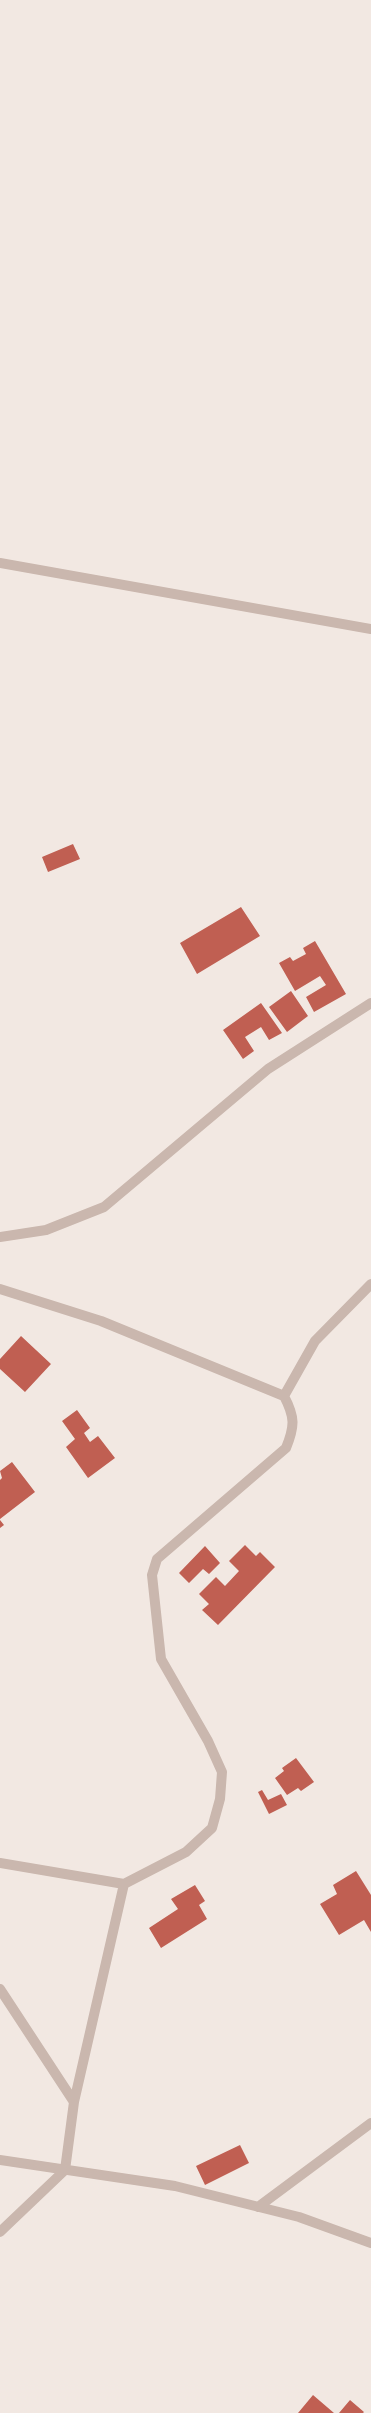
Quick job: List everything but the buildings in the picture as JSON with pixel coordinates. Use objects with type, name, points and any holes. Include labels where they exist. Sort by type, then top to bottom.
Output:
[{"type":"street","points":[[0,563],[371,629]]},
{"type":"street","points":[[0,1237],[46,1230],[104,1207],[268,1069],[371,1003]]},
{"type":"street","points":[[284,1396],[315,1341],[371,1284]]},
{"type":"street","points":[[0,1289],[101,1321],[284,1396],[294,1415],[292,1434],[286,1448],[156,1559],[152,1575],[161,1659],[208,1742],[222,1772],[220,1799],[212,1828],[186,1852],[124,1884],[0,1863]]},
{"type":"street","points":[[0,2232],[65,2170],[74,2102],[124,1884]]},
{"type":"street","points":[[0,1989],[74,2102]]},
{"type":"street","points":[[258,2207],[371,2123]]},
{"type":"street","points":[[0,2160],[175,2186],[299,2217],[371,2243]]}]
